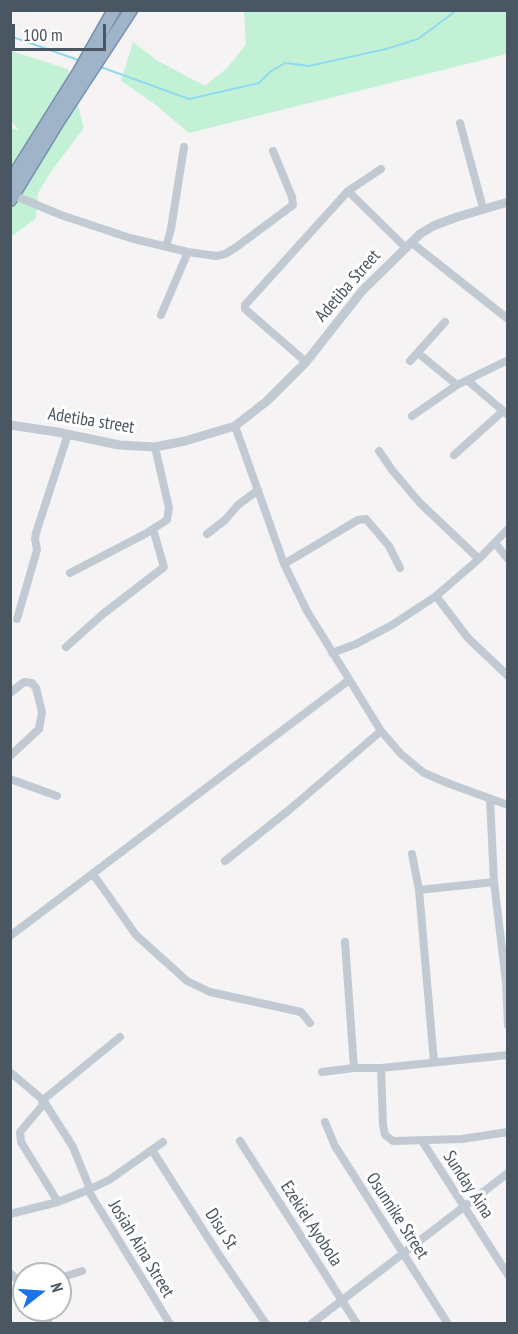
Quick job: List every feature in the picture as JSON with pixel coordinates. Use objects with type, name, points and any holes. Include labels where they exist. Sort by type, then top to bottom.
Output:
[{"type":"highway","points":[[96,53],[114,10]]},
{"type":"highway","points":[[12,197],[96,53],[131,10]]},
{"type":"highway","points":[[10,182],[84,73]]},
{"type":"street","points":[[460,123],[483,208]]},
{"type":"street","points":[[166,247],[184,147]]},
{"type":"street","points":[[12,197],[130,238],[188,252],[216,256],[225,254],[292,205],[292,197],[273,151]]},
{"type":"street","points":[[306,362],[245,309],[245,305],[348,191],[381,169]]},
{"type":"street","points":[[348,191],[408,245],[507,319]]},
{"type":"street","name":"Adetiba Street","points":[[235,426],[267,401],[306,362],[346,310],[420,234],[433,226],[507,202]]},
{"type":"street","points":[[161,315],[188,252]]},
{"type":"street","points":[[410,362],[445,322]]},
{"type":"street","points":[[418,353],[457,385]]},
{"type":"street","points":[[412,416],[457,385],[507,360]]},
{"type":"street","points":[[454,455],[505,413],[468,381]]},
{"type":"street","name":"Adetiba street","points":[[10,425],[119,445],[154,447],[185,441],[235,426]]},
{"type":"street","points":[[235,426],[284,564],[307,611],[381,730],[401,754],[424,772],[507,805]]},
{"type":"street","points":[[17,619],[38,550],[36,533],[68,434]]},
{"type":"street","points":[[70,573],[167,520],[169,515],[154,447]]},
{"type":"street","points":[[379,451],[420,503],[479,559]]},
{"type":"street","points":[[207,534],[258,490]]},
{"type":"street","points":[[284,564],[358,520],[366,519],[389,546],[400,568]]},
{"type":"street","points":[[66,647],[103,614],[164,567],[153,529]]},
{"type":"street","points":[[332,653],[392,626],[436,596],[479,559],[507,529]]},
{"type":"street","points":[[495,543],[507,559]]},
{"type":"street","points":[[436,596],[468,638],[507,676]]},
{"type":"street","points":[[10,936],[349,680]]},
{"type":"street","points":[[10,693],[24,682],[32,683],[36,688],[42,712],[39,729],[10,756]]},
{"type":"street","points":[[225,861],[289,810],[381,730]]},
{"type":"street","points":[[10,779],[57,796]]},
{"type":"street","points":[[490,799],[494,882],[507,982],[507,1025]]},
{"type":"street","points":[[412,854],[419,890],[434,1062]]},
{"type":"street","points":[[93,874],[136,935],[187,981],[210,992],[301,1012],[310,1023]]},
{"type":"street","points":[[419,890],[494,882]]},
{"type":"street","points":[[345,942],[354,1068]]},
{"type":"street","points":[[58,1202],[19,1136],[20,1132],[42,1106],[43,1100],[120,1037]]},
{"type":"street","points":[[322,1072],[507,1055]]},
{"type":"street","points":[[381,1068],[385,1135],[393,1141],[462,1139],[507,1132]]},
{"type":"street","name":"Josiah Aina Street","points":[[10,1072],[43,1100],[73,1147],[89,1190],[170,1323]]},
{"type":"street","name":"Osunnike Street","points":[[325,1122],[335,1146],[448,1323]]},
{"type":"street","name":"Ezekiel Ayobola","points":[[240,1141],[357,1323]]},
{"type":"street","name":"Sunday Aina","points":[[422,1141],[507,1275]]},
{"type":"street","points":[[10,1214],[58,1202],[89,1190],[109,1180],[163,1142]]},
{"type":"street","name":"Disu St","points":[[152,1150],[217,1252],[266,1323]]},
{"type":"street","points":[[311,1323],[507,1173]]},
{"type":"street","points":[[72,1274],[82,1271]]},
{"type":"green space","points":[[244,11],[507,11],[507,54],[189,133],[156,105],[121,81],[133,42],[158,61],[205,86],[226,69],[246,45]]},
{"type":"green space","points":[[11,51],[68,69],[84,128],[52,170],[38,193],[36,218],[11,237],[10,128],[19,130],[11,121]]},
{"type":"waterway","points":[[98,66],[189,99],[259,83],[270,72],[285,63],[309,66],[386,49],[418,39],[457,10]]},
{"type":"waterway","points":[[10,36],[81,61]]}]
